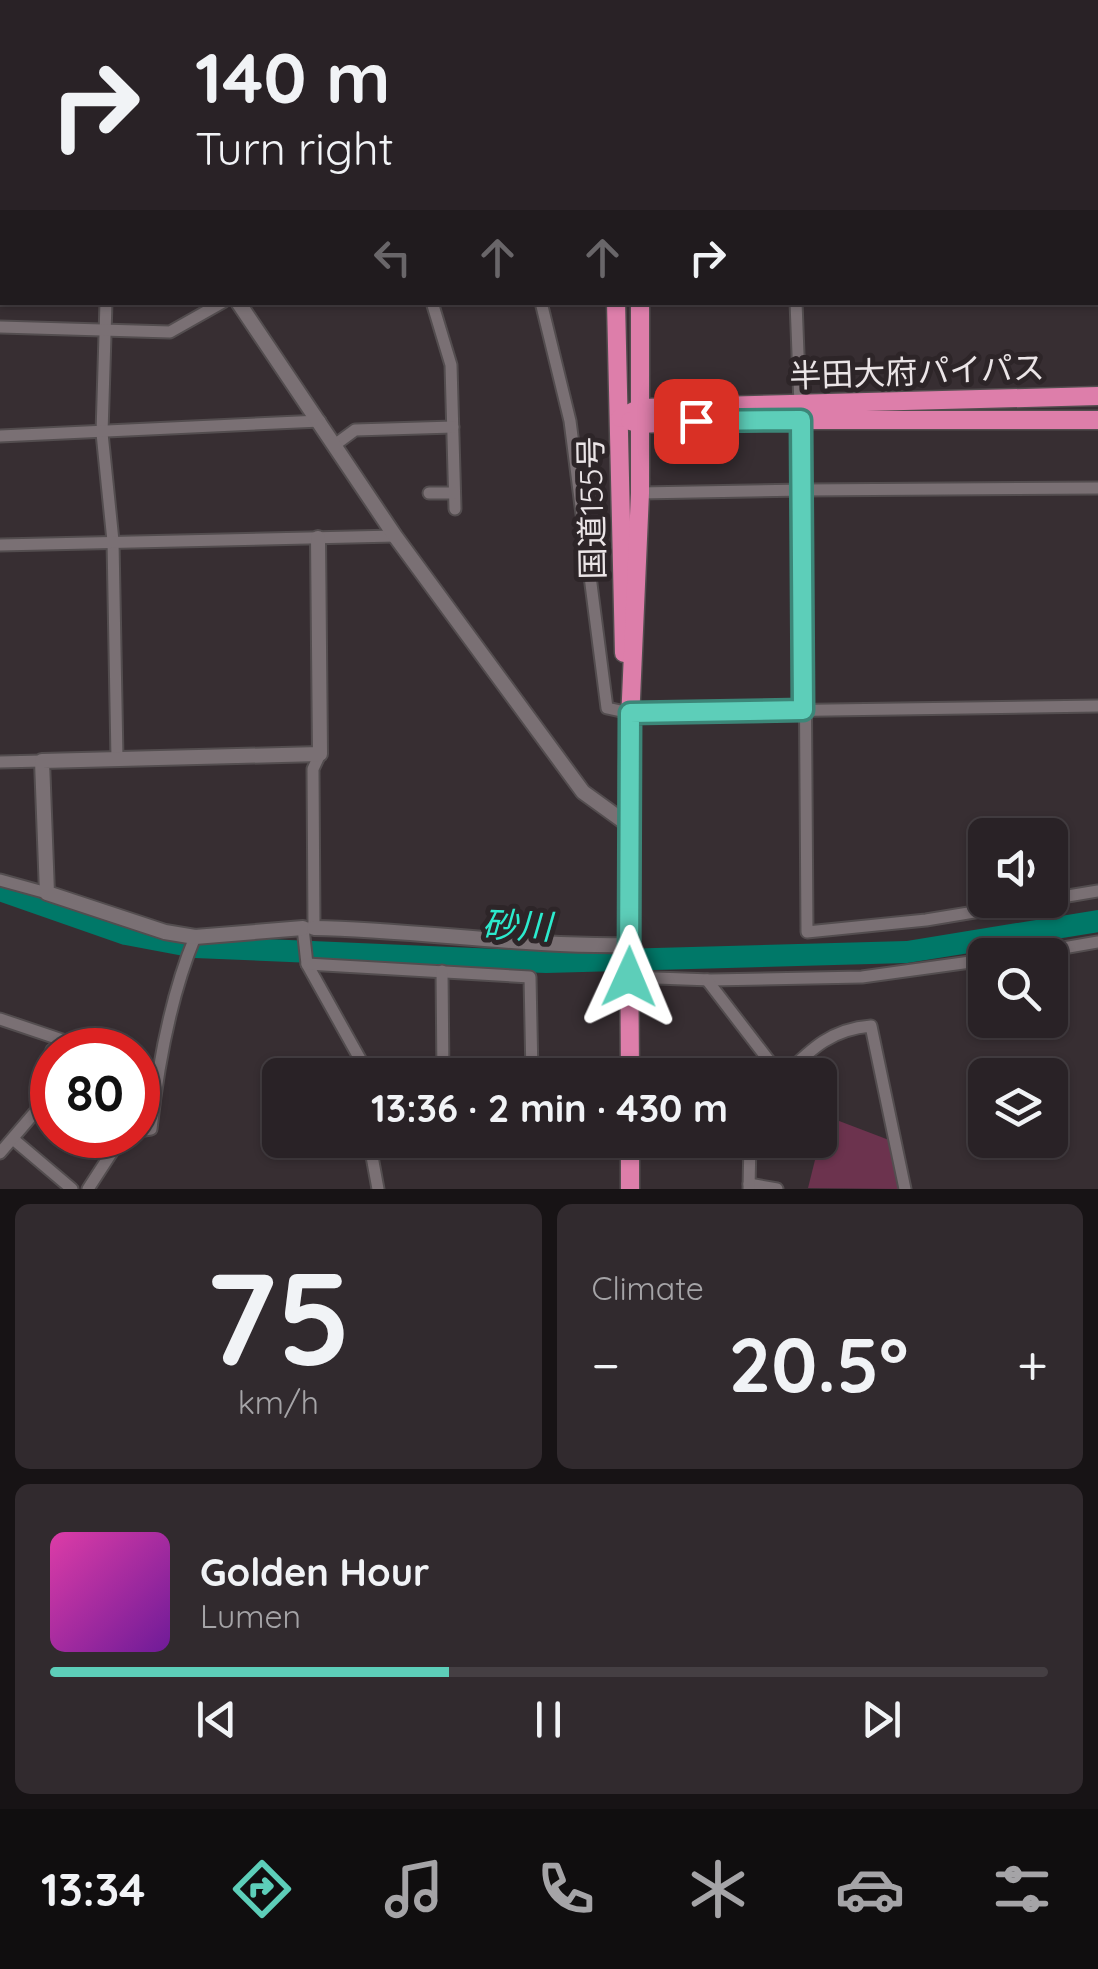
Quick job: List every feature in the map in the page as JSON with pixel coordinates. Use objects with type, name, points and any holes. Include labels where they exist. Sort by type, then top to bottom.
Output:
[{"type":"highway","name":"国道155号","points":[[616,305],[624,674],[630,713]]},
{"type":"highway","name":"国道155号","points":[[630,1058],[630,713],[640,493],[640,305]]},
{"type":"highway","name":"半田大府パイパス","points":[[620,418],[1098,396]]},
{"type":"highway","name":"半田大府パイパス","points":[[800,412],[1098,420]]},
{"type":"highway","points":[[630,1158],[630,1189]]},
{"type":"street","points":[[106,305],[102,433],[113,541],[117,759]]},
{"type":"street","points":[[0,328],[170,332],[218,305]]},
{"type":"street","points":[[240,305],[396,536],[583,792],[630,826]]},
{"type":"street","points":[[433,305],[451,365],[454,509]]},
{"type":"street","points":[[542,305],[570,421],[607,708],[630,713],[1098,706]]},
{"type":"street","points":[[796,305],[804,490],[807,932],[968,913]]},
{"type":"street","points":[[0,436],[320,421]]},
{"type":"street","points":[[336,444],[355,430],[453,427]]},
{"type":"street","points":[[640,493],[1098,488]]},
{"type":"street","points":[[430,493],[454,492]]},
{"type":"street","points":[[0,545],[396,536]]},
{"type":"street","points":[[318,538],[320,754],[313,769],[307,964],[360,1058]]},
{"type":"street","points":[[0,762],[320,754]]},
{"type":"street","points":[[42,760],[47,894]]},
{"type":"street","points":[[0,880],[195,938],[307,928],[409,930],[552,946],[629,945]]},
{"type":"street","points":[[1068,896],[1098,891]]},
{"type":"street","points":[[160,1064],[181,971],[195,938]]},
{"type":"street","points":[[1068,947],[1098,942]]},
{"type":"street","points":[[629,976],[706,980],[862,977],[968,962]]},
{"type":"street","points":[[307,964],[530,976],[532,1058]]},
{"type":"street","points":[[442,971],[443,1058]]},
{"type":"street","points":[[706,980],[768,1058]]},
{"type":"street","points":[[0,1019],[30,1034]]},
{"type":"street","points":[[801,1058],[819,1042],[846,1028],[870,1026],[905,1189]]},
{"type":"street","points":[[0,1153],[30,1119]]},
{"type":"street","points":[[13,1140],[72,1189]]},
{"type":"street","points":[[88,1189],[109,1158]]},
{"type":"street","points":[[373,1158],[378,1189]]},
{"type":"street","points":[[750,1158],[749,1187],[777,1189]]},
{"type":"shaded area","points":[[837,1120],[889,1140],[898,1189],[808,1188],[816,1158],[837,1158]]},
{"type":"waterway","name":"砂川","points":[[0,890],[126,934],[195,947],[546,962],[907,952],[1098,921]]},
{"type":"route","points":[[629,977],[630,713],[803,710],[801,420],[696,421]]}]
